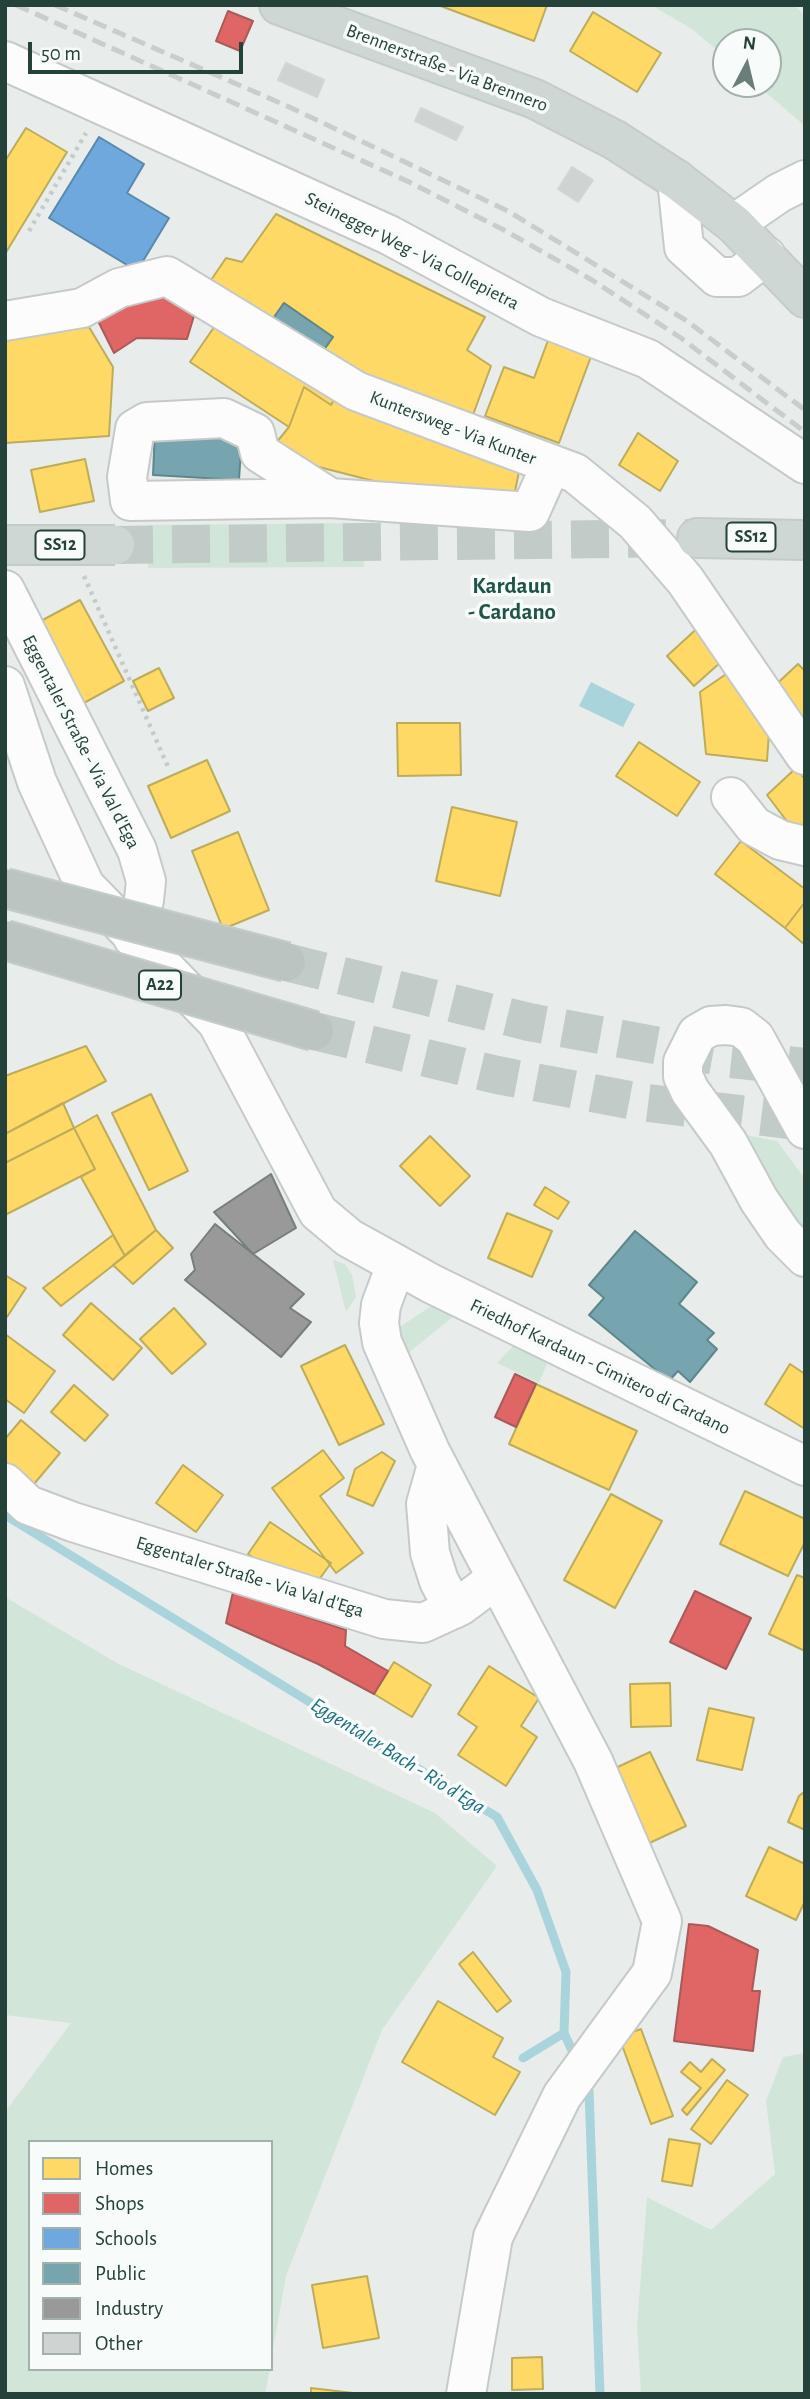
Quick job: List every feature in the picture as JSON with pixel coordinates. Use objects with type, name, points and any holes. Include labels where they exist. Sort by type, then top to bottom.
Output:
[{"type":"highway","points":[[5,888],[286,962]]},
{"type":"highway","name":"A22","points":[[5,940],[314,1031]]},
{"type":"main road","name":"Brennerstraße - Via Brennero","points":[[279,5],[535,99],[615,140],[677,180],[734,224],[805,298]]},
{"type":"main road","name":"SS12","points":[[697,538],[805,540]]},
{"type":"main road","name":"SS12","points":[[5,545],[116,545]]},
{"type":"street","name":"Steinegger Weg - Via Collepietra","points":[[5,61],[389,235],[541,317],[648,359],[805,464]]},
{"type":"street","points":[[677,180],[684,247],[717,277],[738,277],[766,256]]},
{"type":"street","points":[[734,224],[805,180]]},
{"type":"street","name":"Kuntersweg - Via Kunter","points":[[5,321],[82,308],[119,288],[167,276],[356,391],[575,473],[635,522],[685,580],[805,755]]},
{"type":"street","points":[[330,498],[260,453],[255,433],[224,418],[147,422],[135,429],[127,477],[130,501],[330,498],[530,512],[551,465]]},
{"type":"street","name":"Eggentaler Straße - Via Val d'Ega","points":[[5,590],[137,850],[146,881],[144,900],[133,938]]},
{"type":"street","name":"Friedhof Kardaun - Cimitero di Cardano","points":[[5,686],[37,782],[66,850],[85,886],[217,1022],[318,1212],[349,1237],[397,1265],[805,1466]]},
{"type":"street","points":[[731,797],[754,826],[780,840],[805,846]]},
{"type":"street","points":[[805,1129],[755,1038],[741,1027],[726,1025],[711,1026],[697,1034],[683,1062],[683,1076],[690,1091],[728,1143],[765,1208],[805,1257]]},
{"type":"street","points":[[397,1265],[381,1305],[382,1342],[437,1465],[593,1761],[662,1921],[652,1973],[562,2096],[493,2237],[466,2394]]},
{"type":"street","points":[[437,1465],[426,1504],[430,1553],[439,1581],[454,1609]]},
{"type":"street","name":"Eggentaler Straße - Via Val d'Ega","points":[[5,1483],[28,1505],[73,1522],[384,1619],[423,1623],[454,1609],[496,1579]]},
{"type":"path","points":[[29,231],[102,105]]},
{"type":"path","points":[[79,565],[169,769]]},
{"type":"green space","points":[[651,5],[794,5],[805,15],[805,126],[772,98],[782,98],[782,28],[712,28],[712,46],[692,29]]},
{"type":"green space","points":[[363,523],[364,567],[148,568],[148,525]]},
{"type":"green space","points":[[746,1135],[777,1141],[805,1179],[805,1228],[773,1194]]},
{"type":"green space","points":[[333,1260],[345,1264],[352,1275],[356,1297],[346,1312]]},
{"type":"green space","points":[[437,1302],[459,1312],[407,1354],[397,1329]]},
{"type":"green space","points":[[517,1342],[550,1357],[539,1383],[497,1363]]},
{"type":"green space","points":[[5,1597],[117,1663],[435,1813],[497,1866],[382,2030],[286,2276],[273,2349],[273,2140],[28,2140],[28,2371],[270,2371],[265,2394],[5,2394],[5,2112],[71,2023],[5,2015]]},
{"type":"green space","points":[[805,2053],[805,2394],[641,2394],[637,2326],[647,2197],[711,2230],[775,2174],[766,2101],[783,2057]]},
{"type":"water","points":[[591,682],[635,704],[623,727],[579,706]]},
{"type":"building: Homes","points":[[438,5],[547,5],[534,41]]},
{"type":"building: Homes","points":[[593,12],[661,53],[637,92],[570,51]]},
{"type":"building: Homes","points":[[26,128],[67,152],[5,254],[5,161]]},
{"type":"building: Homes","points":[[276,214],[485,317],[467,350],[491,366],[470,423],[316,361],[333,337],[284,303],[267,327],[207,286],[226,258],[242,262]]},
{"type":"building: Homes","points":[[219,320],[339,391],[331,405],[304,387],[289,427],[190,362]]},
{"type":"building: Homes","points":[[89,327],[113,367],[109,436],[5,443],[5,337]]},
{"type":"building: Homes","points":[[550,335],[593,351],[559,443],[485,416],[504,367],[534,378]]},
{"type":"building: Homes","points":[[304,387],[331,405],[339,391],[521,462],[513,501],[393,486],[319,467],[276,443],[289,427]]},
{"type":"building: Homes","points":[[638,433],[678,461],[660,491],[619,465]]},
{"type":"building: Homes","points":[[85,459],[94,501],[40,512],[31,470]]},
{"type":"building: Homes","points":[[80,600],[124,681],[82,704],[39,622]]},
{"type":"building: Homes","points":[[703,623],[731,653],[694,686],[667,656]]},
{"type":"building: Homes","points":[[798,664],[805,671],[805,729],[769,691]]},
{"type":"building: Homes","points":[[159,668],[174,698],[148,711],[133,681]]},
{"type":"building: Homes","points":[[735,668],[770,718],[767,761],[706,754],[700,692]]},
{"type":"building: Homes","points":[[397,723],[460,723],[461,775],[398,776]]},
{"type":"building: Homes","points":[[639,742],[700,782],[677,816],[616,776]]},
{"type":"building: Homes","points":[[207,760],[230,811],[171,838],[148,786]]},
{"type":"building: Homes","points":[[796,768],[805,779],[805,829],[789,824],[767,795]]},
{"type":"building: Homes","points":[[452,807],[517,822],[500,896],[436,881]]},
{"type":"building: Homes","points":[[238,832],[269,910],[223,929],[192,851]]},
{"type":"building: Homes","points":[[741,841],[805,889],[805,902],[785,928],[715,874]]},
{"type":"building: Homes","points":[[805,902],[805,945],[785,928]]},
{"type":"building: Homes","points":[[86,1046],[106,1081],[5,1134],[5,1076]]},
{"type":"building: Homes","points":[[151,1094],[188,1171],[149,1190],[112,1113]]},
{"type":"building: Homes","points":[[63,1103],[74,1128],[5,1163],[5,1134]]},
{"type":"building: Homes","points":[[97,1115],[156,1230],[125,1256],[81,1177],[95,1169],[74,1128]]},
{"type":"building: Homes","points":[[74,1128],[95,1169],[5,1215],[5,1163]]},
{"type":"building: Homes","points":[[430,1136],[470,1176],[440,1206],[400,1166]]},
{"type":"building: Homes","points":[[545,1187],[569,1202],[558,1219],[534,1205]]},
{"type":"building: Homes","points":[[507,1213],[552,1231],[532,1277],[488,1258]]},
{"type":"building: Homes","points":[[156,1230],[173,1248],[133,1284],[113,1265]]},
{"type":"building: Homes","points":[[113,1235],[125,1256],[61,1306],[43,1288]]},
{"type":"building: Homes","points":[[5,1275],[26,1288],[7,1317],[5,1317]]},
{"type":"building: Homes","points":[[91,1303],[142,1348],[113,1380],[63,1335]]},
{"type":"building: Homes","points":[[174,1308],[206,1344],[172,1374],[140,1339]]},
{"type":"building: Homes","points":[[5,1334],[55,1371],[24,1413],[5,1399]]},
{"type":"building: Homes","points":[[345,1345],[384,1424],[339,1445],[301,1366]]},
{"type":"building: Homes","points":[[790,1364],[805,1374],[805,1429],[765,1404]]},
{"type":"building: Homes","points":[[536,1384],[637,1431],[609,1490],[509,1444]]},
{"type":"building: Homes","points":[[74,1385],[108,1415],[85,1441],[51,1412]]},
{"type":"building: Homes","points":[[21,1420],[60,1453],[29,1490],[5,1471],[5,1439]]},
{"type":"building: Homes","points":[[323,1450],[344,1478],[320,1496],[363,1553],[336,1573],[272,1488]]},
{"type":"building: Homes","points":[[382,1452],[395,1461],[373,1506],[347,1495],[355,1469]]},
{"type":"building: Homes","points":[[183,1465],[223,1495],[196,1532],[156,1503]]},
{"type":"building: Homes","points":[[745,1491],[805,1519],[805,1542],[788,1576],[720,1544]]},
{"type":"building: Homes","points":[[611,1494],[662,1521],[615,1608],[564,1580]]},
{"type":"building: Homes","points":[[270,1522],[331,1563],[308,1595],[248,1554]]},
{"type":"building: Homes","points":[[797,1575],[805,1578],[805,1651],[769,1634]]},
{"type":"building: Homes","points":[[394,1662],[431,1685],[412,1717],[374,1694]]},
{"type":"building: Homes","points":[[489,1666],[539,1698],[521,1726],[537,1737],[506,1786],[458,1755],[477,1727],[458,1714]]},
{"type":"building: Homes","points":[[670,1683],[671,1726],[631,1727],[630,1684]]},
{"type":"building: Homes","points":[[709,1708],[754,1718],[742,1770],[697,1760]]},
{"type":"building: Homes","points":[[650,1752],[686,1826],[643,1846],[607,1772]]},
{"type":"building: Homes","points":[[805,1791],[805,1830],[788,1822],[799,1796]]},
{"type":"building: Homes","points":[[769,1847],[805,1864],[805,1901],[796,1920],[746,1896]]},
{"type":"building: Homes","points":[[473,1952],[511,2001],[497,2012],[459,1964]]},
{"type":"building: Homes","points":[[438,2001],[503,2038],[493,2057],[520,2072],[495,2115],[402,2062]]},
{"type":"building: Homes","points":[[641,2029],[673,2116],[651,2124],[619,2037]]},
{"type":"building: Homes","points":[[712,2059],[725,2070],[687,2115],[682,2110],[701,2088],[681,2072],[690,2062],[701,2072]]},
{"type":"building: Homes","points":[[727,2080],[748,2095],[711,2144],[691,2129]]},
{"type":"building: Homes","points":[[669,2139],[700,2144],[692,2186],[662,2181]]},
{"type":"building: Homes","points":[[367,2276],[379,2338],[323,2348],[312,2285]]},
{"type":"building: Homes","points":[[542,2357],[543,2389],[512,2390],[512,2358]]},
{"type":"building: Homes","points":[[311,2388],[353,2393],[353,2394],[311,2394]]},
{"type":"building: Shops","points":[[228,11],[253,21],[240,51],[216,41]]},
{"type":"building: Shops","points":[[159,296],[197,306],[187,339],[137,338],[114,353],[97,319],[128,300]]},
{"type":"building: Shops","points":[[515,1374],[536,1384],[516,1427],[495,1417]]},
{"type":"building: Shops","points":[[695,1591],[751,1618],[726,1669],[670,1642]]},
{"type":"building: Shops","points":[[233,1592],[346,1630],[345,1646],[388,1671],[374,1694],[318,1664],[226,1623]]},
{"type":"building: Shops","points":[[689,1924],[708,1926],[758,1950],[752,1991],[760,1991],[753,2051],[674,2041]]},
{"type":"building: Schools","points":[[99,137],[144,164],[127,193],[169,218],[137,271],[49,218]]},
{"type":"building: Public","points":[[284,303],[333,337],[316,361],[267,327]]},
{"type":"building: Public","points":[[155,428],[242,433],[239,480],[153,475]]},
{"type":"building: Public","points":[[635,1231],[697,1282],[679,1304],[714,1333],[707,1340],[717,1349],[690,1382],[678,1371],[669,1381],[589,1315],[604,1298],[589,1285]]},
{"type":"building: Industry","points":[[271,1174],[296,1228],[253,1254],[214,1212]]},
{"type":"building: Industry","points":[[215,1224],[304,1294],[290,1308],[311,1322],[281,1357],[185,1280],[195,1270],[191,1254]]},
{"type":"building: Other","points":[[286,63],[324,80],[317,97],[278,80]]},
{"type":"building: Other","points":[[421,108],[463,127],[456,140],[415,121]]},
{"type":"building: Other","points":[[572,167],[593,180],[578,202],[558,189]]},
{"type":"waterway","name":"Eggentaler Bach - Rio d'Ega","points":[[5,1515],[497,1817],[537,1890],[566,1972],[564,2033],[576,2059]]},
{"type":"waterway","points":[[523,2058],[564,2033]]},
{"type":"waterway","name":"Eggentaler Bach - Rio d'Ega","points":[[585,2082],[589,2091],[600,2394]]},
{"type":"tunnel","points":[[115,545],[697,538]]},
{"type":"tunnel","points":[[286,962],[529,1022],[731,1059],[805,1067]]},
{"type":"tunnel","points":[[314,1031],[497,1075],[640,1102],[805,1122]]},
{"type":"railway","points":[[16,5],[407,181],[504,230],[592,280],[681,338],[805,432]]},
{"type":"railway","points":[[55,5],[285,105],[508,211],[687,321],[805,410]]},
{"type":"district","name":"Kardaun - Cardano","points":[[512,599]]}]
